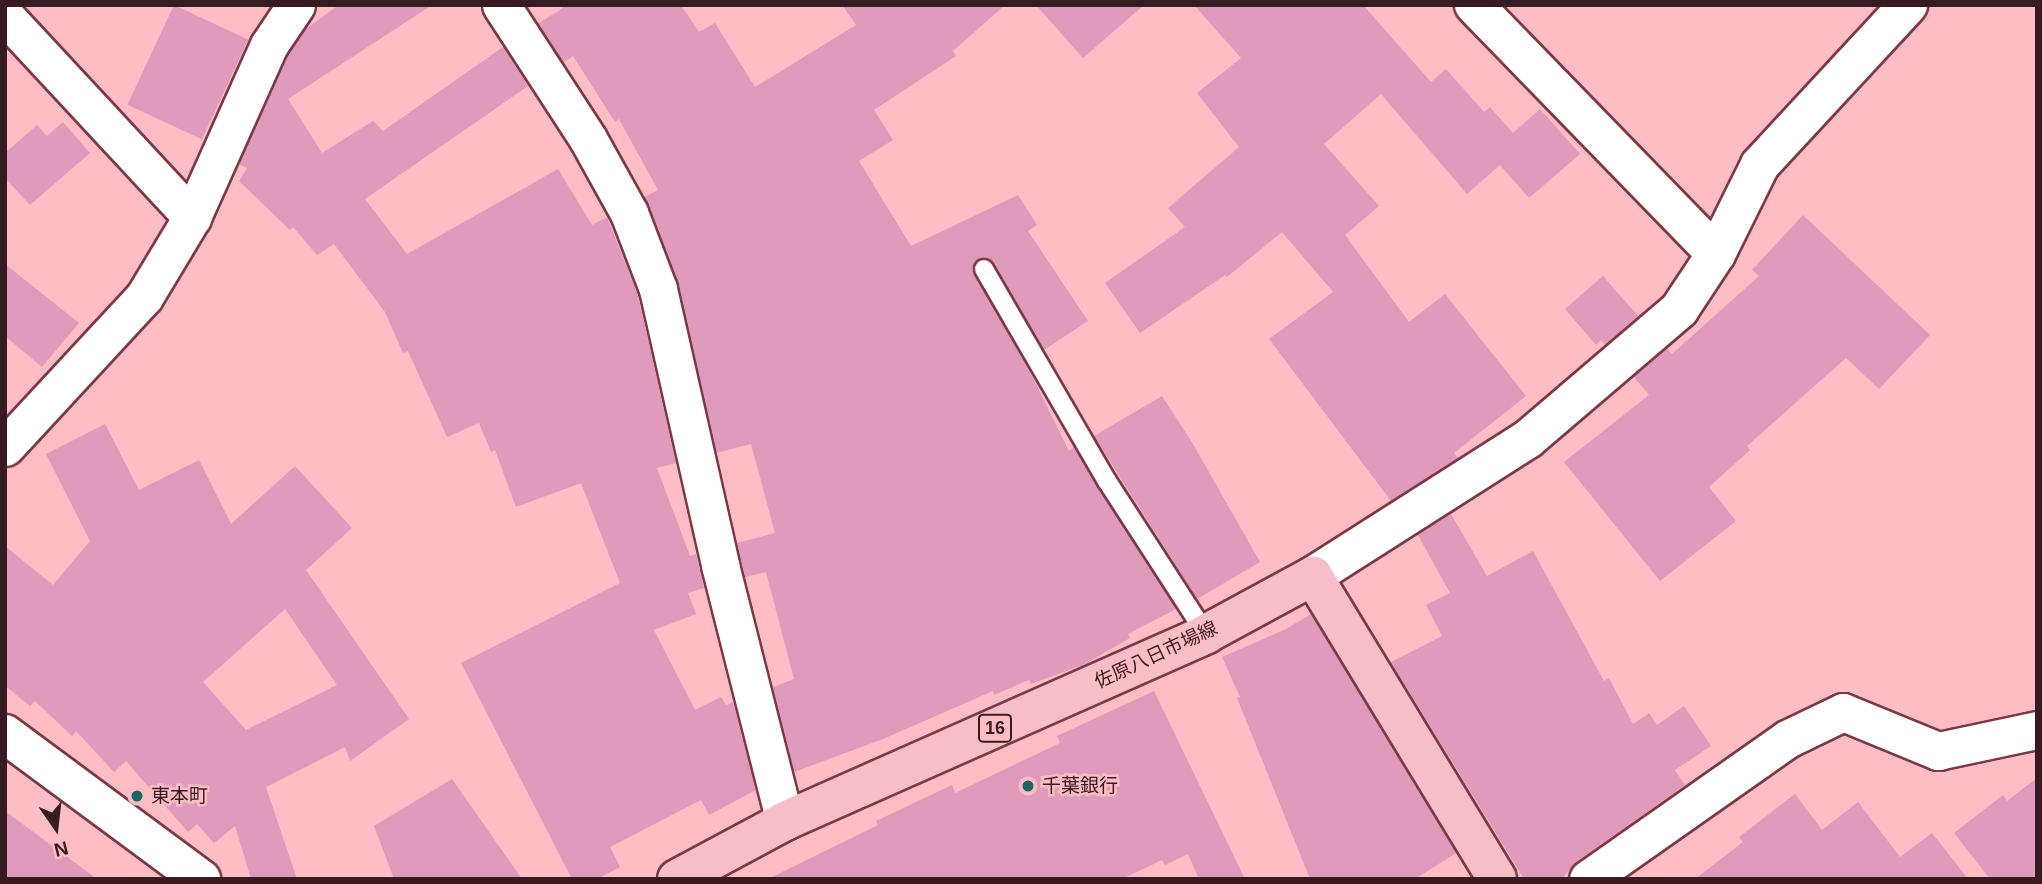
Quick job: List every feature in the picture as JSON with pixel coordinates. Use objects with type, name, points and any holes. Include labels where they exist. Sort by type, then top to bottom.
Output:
[{"type":"main road","name":"佐原八日市場線","points":[[677,879],[785,821],[1206,634],[1312,576]]},
{"type":"main road","points":[[1312,576],[1497,879]]},
{"type":"street","points":[[5,447],[144,297],[192,217],[269,45],[296,5]]},
{"type":"street","points":[[501,5],[606,171],[629,213],[658,289],[720,565],[785,821]]},
{"type":"street","points":[[1474,5],[1716,254]]},
{"type":"street","points":[[1312,576],[1528,439],[1679,310],[1716,254],[1760,165],[1909,5]]},
{"type":"street","points":[[5,16],[192,217]]},
{"type":"street","points":[[1588,879],[1787,739],[1843,712],[1938,751],[2037,730]]},
{"type":"street","points":[[5,734],[201,879]]},
{"type":"lane","points":[[984,269],[1107,481],[1206,634]]},
{"type":"building","points":[[174,5],[248,40],[202,139],[128,105]]},
{"type":"building","points":[[339,5],[432,5],[288,99],[322,153],[373,121],[383,131],[503,47],[528,86],[365,199],[407,254],[558,169],[592,225],[607,217],[638,295],[676,463],[657,468],[690,556],[696,554],[704,588],[688,593],[696,614],[654,630],[695,710],[721,697],[726,705],[733,702],[756,790],[709,815],[701,800],[610,847],[620,867],[597,879],[572,879],[461,663],[620,583],[581,483],[516,507],[495,450],[491,452],[479,423],[447,437],[408,351],[403,353],[385,312],[334,244],[317,255],[293,227],[290,230],[239,181],[247,168],[239,164],[287,55],[304,30]]},
{"type":"building","points":[[567,5],[681,5],[699,32],[715,23],[755,87],[856,25],[842,5],[1005,5],[953,51],[956,56],[874,110],[893,140],[859,161],[911,246],[1018,195],[1037,225],[1028,231],[1088,321],[1044,350],[993,263],[985,258],[978,260],[974,264],[974,274],[1025,362],[1069,451],[1074,447],[1176,609],[1128,634],[1130,638],[1085,664],[1031,684],[1029,680],[994,695],[993,691],[883,739],[794,772],[773,687],[794,679],[766,572],[745,577],[737,543],[775,533],[751,444],[716,453],[678,284],[644,197],[658,190],[619,119],[615,122],[573,56],[563,63],[538,24]]},
{"type":"building","points":[[1036,5],[1144,5],[1083,58]]},
{"type":"building","points":[[1194,5],[1363,5],[1431,82],[1446,69],[1484,112],[1490,107],[1513,133],[1540,109],[1580,154],[1529,198],[1500,165],[1467,194],[1381,94],[1324,144],[1379,206],[1345,235],[1409,322],[1445,294],[1526,396],[1454,453],[1458,458],[1391,501],[1269,339],[1333,292],[1282,232],[1227,277],[1225,275],[1140,333],[1105,283],[1185,227],[1168,208],[1239,147],[1197,93],[1241,58]]},
{"type":"building","points":[[63,122],[90,153],[30,205],[5,178],[5,153],[37,125],[47,136]]},
{"type":"building","points":[[1803,215],[1930,335],[1879,389],[1846,358],[1747,446],[1750,450],[1709,487],[1736,521],[1660,581],[1564,462],[1649,395],[1634,377],[1667,349],[1672,354],[1759,276],[1752,270]]},
{"type":"building","points":[[5,264],[79,323],[42,367],[5,336]]},
{"type":"building","points":[[1603,276],[1638,316],[1605,345],[1601,340],[1596,345],[1565,309]]},
{"type":"building","points":[[1162,396],[1193,444],[1260,562],[1197,599],[1094,436]]},
{"type":"building","points":[[105,424],[139,490],[199,460],[231,524],[295,466],[352,528],[306,570],[409,719],[350,761],[345,747],[266,787],[297,879],[251,879],[235,826],[214,843],[197,824],[188,832],[126,761],[114,772],[76,731],[72,736],[35,701],[30,706],[5,686],[5,546],[53,585],[90,541],[46,454]],"holes":[[[285,609],[337,685],[246,730],[203,682]]]},
{"type":"building","points":[[1451,514],[1487,576],[1533,551],[1604,681],[1609,678],[1633,724],[1649,713],[1657,725],[1684,706],[1711,746],[1675,770],[1685,785],[1576,862],[1562,879],[1524,879],[1391,662],[1442,636],[1426,605],[1450,593],[1418,535]]},
{"type":"building","points":[[1311,614],[1456,853],[1415,879],[1310,879],[1237,698],[1240,697],[1222,657],[1286,629]]},
{"type":"building","points":[[1154,691],[1245,879],[1199,879],[1188,854],[1165,865],[1162,860],[1122,879],[768,879],[878,825],[876,821],[952,785],[955,793],[1060,743],[1057,736]]},
{"type":"building","points":[[2037,778],[2037,879],[1990,879],[1954,833],[2003,795],[2007,801]]},
{"type":"building","points":[[452,779],[522,879],[394,879],[374,826]]},
{"type":"building","points":[[1795,794],[1822,830],[1858,802],[1900,857],[1932,833],[1968,879],[1695,879],[1743,842],[1739,837]]},
{"type":"building","points":[[5,811],[97,879],[5,879]]},
{"type":"place","name":"千葉銀行","points":[[1028,786]]},
{"type":"place","name":"東本町","points":[[137,796]]}]
